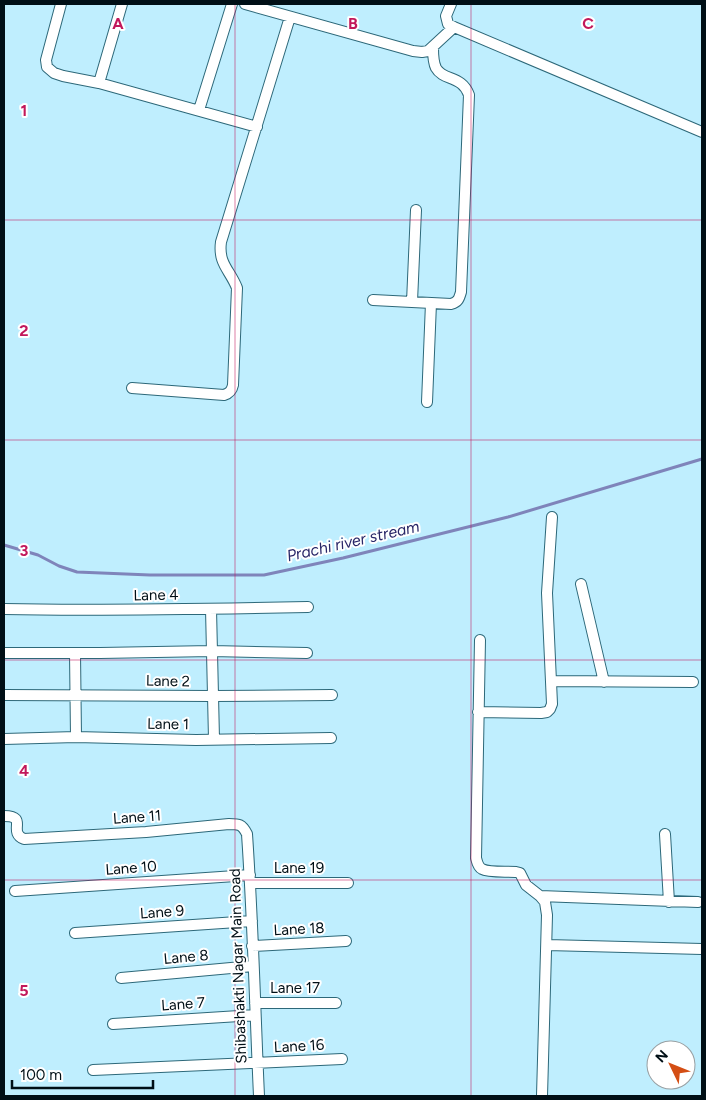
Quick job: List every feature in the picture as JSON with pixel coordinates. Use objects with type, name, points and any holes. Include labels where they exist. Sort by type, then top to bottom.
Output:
[{"type":"street","points":[[61,4],[46,60],[47,67],[54,73],[99,82],[257,126]]},
{"type":"street","points":[[99,82],[122,4]]},
{"type":"street","points":[[198,110],[232,4]]},
{"type":"street","points":[[245,4],[422,52],[433,48],[454,27]]},
{"type":"street","points":[[450,4],[446,16],[448,24],[702,132]]},
{"type":"street","points":[[132,388],[224,395],[232,390],[237,288],[223,261],[220,249],[290,17]]},
{"type":"street","points":[[372,300],[451,304],[456,302],[461,292],[469,95],[464,85],[436,68],[433,48]]},
{"type":"street","points":[[412,302],[416,210]]},
{"type":"street","points":[[427,402],[431,303]]},
{"type":"street","points":[[478,712],[541,713],[547,712],[552,704],[547,593],[552,517]]},
{"type":"street","points":[[581,584],[604,682]]},
{"type":"street","name":"Lane 4","points":[[4,608],[64,610],[308,607]]},
{"type":"street","points":[[211,609],[214,740]]},
{"type":"street","points":[[480,640],[476,858],[482,869],[520,873],[526,886],[545,902],[547,945],[542,1096]]},
{"type":"street","points":[[4,653],[212,651],[307,653]]},
{"type":"street","points":[[75,653],[76,738]]},
{"type":"street","points":[[552,681],[692,682]]},
{"type":"street","name":"Lane 2","points":[[4,695],[332,695]]},
{"type":"street","name":"Lane 1","points":[[4,739],[214,740],[331,738]]},
{"type":"street","name":"Lane 11","points":[[4,816],[12,816],[17,820],[17,833],[19,837],[24,839],[146,832],[229,824],[237,824],[244,827],[247,834]]},
{"type":"street","name":"Shibashakti Nagar Main Road","points":[[247,834],[259,1096]]},
{"type":"street","points":[[665,834],[670,902]]},
{"type":"street","name":"Lane 19","points":[[250,879],[348,882]]},
{"type":"street","name":"Lane 10","points":[[15,892],[250,879]]},
{"type":"street","points":[[540,896],[698,902]]},
{"type":"street","name":"Lane 9","points":[[75,933],[252,922]]},
{"type":"street","name":"Lane 18","points":[[252,946],[346,941]]},
{"type":"street","points":[[547,945],[702,949]]},
{"type":"street","name":"Lane 8","points":[[121,978],[253,966]]},
{"type":"street","name":"Lane 17","points":[[255,1003],[336,1003]]},
{"type":"street","name":"Lane 7","points":[[113,1024],[255,1015]]},
{"type":"street","name":"Lane 16","points":[[93,1070],[342,1059]]},
{"type":"waterway","name":"Prachi river stream","points":[[4,545],[38,555],[59,566],[77,572],[150,575],[264,575],[343,558],[508,517],[702,459]]}]
